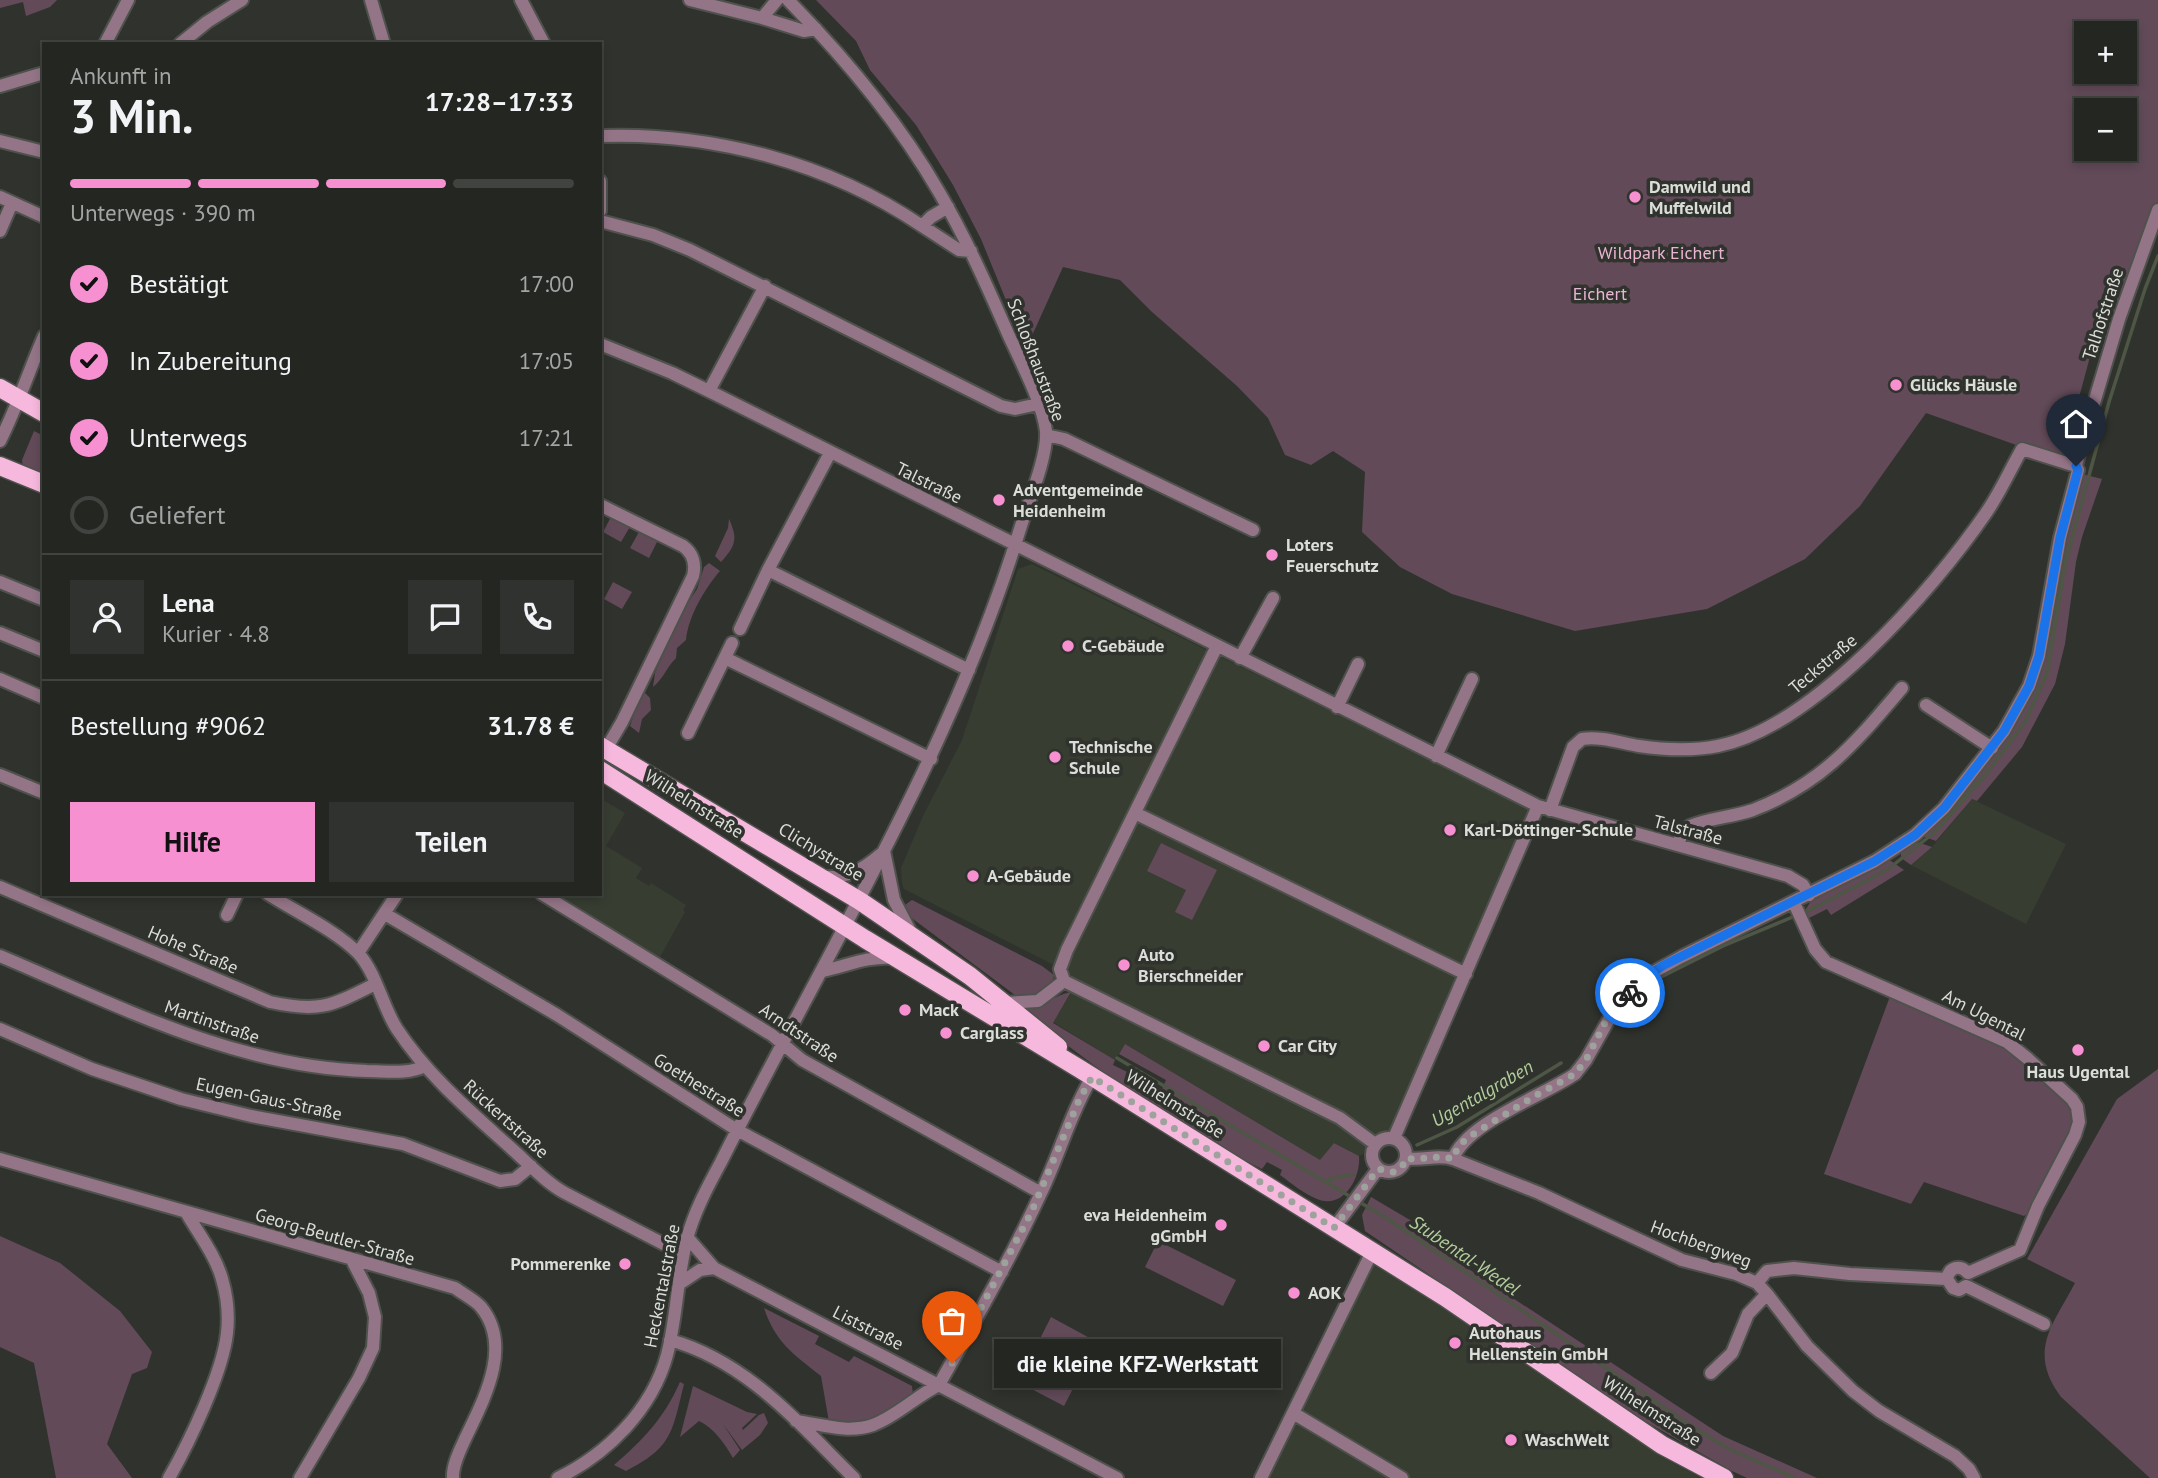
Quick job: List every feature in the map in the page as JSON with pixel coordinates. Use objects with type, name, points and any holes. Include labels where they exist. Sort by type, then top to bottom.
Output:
[{"type":"main road","points":[[0,388],[42,411]]},
{"type":"main road","points":[[0,466],[42,483]]},
{"type":"main road","name":"Clichystraße","points":[[603,748],[823,877],[914,937],[1040,1030],[1086,1073]]},
{"type":"main road","name":"Wilhelmstraße","points":[[602,771],[1509,1339],[1662,1445],[1723,1478]]},
{"type":"street","points":[[106,42],[128,0]]},
{"type":"street","points":[[183,42],[242,0]]},
{"type":"street","points":[[371,0],[383,42]]},
{"type":"street","points":[[521,0],[543,42]]},
{"type":"street","points":[[690,0],[804,31],[816,29]]},
{"type":"street","points":[[762,18],[777,0]]},
{"type":"street","name":"Schloßhaustraße","points":[[788,0],[845,60],[884,108],[948,207],[971,251],[1038,404],[1046,435],[1042,458],[1015,545],[969,670],[930,759],[846,926]]},
{"type":"street","points":[[0,86],[42,74]]},
{"type":"street","points":[[602,136],[683,139],[765,156],[861,191],[954,247],[971,251]]},
{"type":"street","points":[[0,141],[42,152]]},
{"type":"street","points":[[0,231],[6,200],[42,216]]},
{"type":"street","points":[[922,226],[948,207]]},
{"type":"street","name":"Talhofstraße","points":[[1453,1159],[1458,1147],[1467,1138],[1575,1074],[1613,1012],[1650,974],[1681,957],[1795,906],[1809,895],[1891,852],[1922,830],[1944,808],[1992,748],[2017,709],[2036,666],[2060,538],[2078,470],[2076,466],[2119,319],[2158,210]]},
{"type":"street","points":[[602,222],[667,240],[765,286],[1001,406],[1015,409],[1038,404]]},
{"type":"street","points":[[709,391],[765,286]]},
{"type":"street","points":[[0,441],[20,400],[25,380],[42,341]]},
{"type":"street","name":"Talstraße","points":[[602,345],[709,391],[1544,808],[1788,876],[1803,885],[1809,895]]},
{"type":"street","points":[[1046,435],[1063,439],[1253,530]]},
{"type":"street","name":"Teckstraße","points":[[1394,1138],[1466,974],[1544,808],[1573,747],[1582,738],[1660,749],[1693,750],[1734,742],[1771,726],[1807,702],[1861,659],[1898,620],[1986,513],[2022,449],[2076,466]]},
{"type":"street","points":[[740,629],[830,453]]},
{"type":"street","name":"Clichystraße","points":[[602,506],[683,546],[691,553],[694,566],[692,576],[622,722],[603,748]]},
{"type":"street","points":[[768,570],[969,670]]},
{"type":"street","points":[[0,582],[42,599]]},
{"type":"street","points":[[1240,658],[1273,598]]},
{"type":"street","points":[[0,633],[42,650]]},
{"type":"street","points":[[688,733],[732,643]]},
{"type":"street","points":[[1217,646],[1060,964],[1060,973],[1064,981],[1340,1118],[1375,1144]]},
{"type":"street","points":[[725,658],[930,759]]},
{"type":"street","points":[[1337,706],[1358,664]]},
{"type":"street","points":[[0,679],[42,697]]},
{"type":"street","points":[[1436,756],[1472,679]]},
{"type":"street","points":[[1678,845],[1682,832],[1690,826],[1754,810],[1819,776],[1845,752],[1902,688]]},
{"type":"street","points":[[1926,705],[1992,748]]},
{"type":"street","points":[[0,775],[42,792]]},
{"type":"street","points":[[1135,813],[1466,974]]},
{"type":"street","points":[[884,851],[894,900],[914,937]]},
{"type":"street","name":"Schloßhaustraße","points":[[823,877],[841,877],[861,871],[884,851]]},
{"type":"street","name":"Hohe Straße","points":[[0,887],[271,1002],[301,1007],[329,1006],[375,984]]},
{"type":"street","points":[[227,915],[236,896]]},
{"type":"street","points":[[271,896],[358,953],[396,896]]},
{"type":"street","name":"Arndtstraße","points":[[545,896],[783,1042],[802,1060],[1041,1193]]},
{"type":"street","name":"Am Ugental","points":[[1795,906],[1817,953],[1826,962],[1997,1037],[2028,1058],[2072,1099],[2077,1107],[2079,1122],[2076,1135],[2038,1206],[2020,1250],[1967,1280]]},
{"type":"street","name":"Goethestraße","points":[[384,914],[557,1016],[737,1130],[1002,1272]]},
{"type":"street","name":"Heckentalstraße","points":[[558,1478],[580,1473],[617,1437],[640,1410],[661,1372],[670,1339],[687,1237],[705,1193],[846,926]]},
{"type":"street","name":"Rückertstraße","points":[[358,953],[393,1022],[425,1066],[457,1098],[560,1190],[684,1254]]},
{"type":"street","name":"Martinstraße","points":[[0,956],[169,1028],[245,1053],[287,1063],[339,1069],[401,1072],[425,1066]]},
{"type":"street","points":[[822,971],[867,958],[897,958]]},
{"type":"street","points":[[1005,1003],[1038,1001],[1064,981]]},
{"type":"street","name":"Eugen-Gaus-Straße","points":[[0,1029],[92,1069],[207,1106],[402,1144],[500,1181],[515,1179],[531,1166]]},
{"type":"street","points":[[796,1421],[842,1429],[872,1425],[939,1385],[1002,1272],[1041,1193],[1080,1098],[1086,1073]]},
{"type":"street","points":[[1385,1138],[1394,1138],[1404,1146],[1406,1158],[1402,1167],[1393,1172],[1378,1169],[1371,1157],[1375,1144],[1385,1138]]},
{"type":"street","points":[[1406,1158],[1453,1159]]},
{"type":"street","name":"Georg-Beutler-Straße","points":[[0,1159],[454,1288],[481,1307],[494,1332],[495,1353],[490,1389],[461,1448],[453,1478]]},
{"type":"street","name":"Hochbergweg","points":[[1453,1159],[1539,1193],[1682,1260],[1743,1276],[1757,1283],[1767,1271],[1794,1268],[1947,1279]]},
{"type":"street","points":[[1334,1228],[1378,1169]]},
{"type":"street","points":[[169,1478],[217,1373],[227,1334],[227,1308],[222,1277],[186,1212]]},
{"type":"street","name":"Liststraße","points":[[687,1237],[714,1268],[1116,1478]]},
{"type":"street","points":[[1261,1478],[1372,1252]]},
{"type":"street","points":[[300,1478],[359,1378],[373,1348],[375,1317],[369,1293],[352,1260]]},
{"type":"street","points":[[679,1284],[700,1270],[714,1268]]},
{"type":"street","points":[[1967,1280],[1959,1290],[1952,1289],[1947,1279],[1949,1272],[1962,1268],[1967,1280],[2044,1324]]},
{"type":"street","points":[[1757,1283],[1807,1346],[1853,1391],[1879,1411],[1955,1456],[1974,1478]]},
{"type":"street","points":[[1711,1373],[1732,1353],[1748,1314],[1767,1294]]},
{"type":"street","points":[[670,1339],[721,1359],[769,1394],[854,1478]]},
{"type":"street","points":[[1293,1413],[1402,1478]]},
{"type":"shaded area","points":[[1032,564],[1533,811],[1390,1130],[1374,1134],[1368,1140],[1363,1154],[1359,1156],[1334,1143],[1320,1161],[1125,1044],[1115,1060],[1053,1022],[1071,993],[1052,984],[1054,965],[904,889],[901,868],[923,816],[962,740],[1018,569]]},
{"type":"shaded area","points":[[1972,799],[2066,844],[2026,924],[1911,865],[1932,847]]},
{"type":"shaded area","points":[[602,802],[625,813],[606,846],[642,868],[636,878],[649,886],[651,883],[686,905],[683,910],[685,912],[660,957],[560,896],[602,896]]},
{"type":"shaded area","points":[[1371,1261],[1529,1362],[1662,1457],[1700,1478],[1257,1478]]},
{"type":"green space","points":[[0,0],[57,0],[50,7],[26,16],[23,2],[0,8]]},
{"type":"green space","name":"Eichert","points":[[816,0],[2158,0],[2158,210],[2111,342],[2095,338],[2066,446],[2080,450],[2076,466],[1926,413],[1860,506],[1805,559],[1707,609],[1575,631],[1452,594],[1400,567],[1362,532],[1365,472],[1333,451],[1311,465],[1285,455],[1268,418],[1237,386],[1152,312],[1120,280],[1063,267],[1026,349],[981,239],[953,185],[916,125],[870,70],[856,41]]},
{"type":"green space","points":[[34,431],[42,435],[42,474],[23,467],[22,460]]},
{"type":"green space","points":[[2082,474],[2102,479],[2076,562],[2065,644],[2055,684],[2022,747],[1977,801],[1972,799],[1936,841],[1922,836],[1963,794],[2016,722]]},
{"type":"green space","points":[[612,515],[631,525],[621,542],[603,532]]},
{"type":"green space","points":[[729,519],[734,532],[734,542],[721,562],[715,556],[728,528]]},
{"type":"green space","points":[[640,530],[658,540],[649,558],[630,548]]},
{"type":"green space","points":[[709,563],[720,571],[698,603],[686,640],[677,648],[676,658],[653,687],[655,673],[677,619],[697,589],[704,567]]},
{"type":"green space","points":[[613,582],[632,592],[622,609],[604,599]]},
{"type":"green space","points":[[642,690],[650,698],[651,710],[642,719],[639,733],[630,726]]},
{"type":"green space","points":[[1917,842],[1932,847],[1911,865],[1901,858],[1901,851]]},
{"type":"green space","points":[[1161,843],[1217,870],[1192,920],[1175,912],[1186,890],[1147,871]]},
{"type":"green space","points":[[1885,860],[1904,870],[1831,915],[1827,909],[1807,919],[1806,909],[1811,901]]},
{"type":"green space","points":[[912,900],[1042,966],[1054,975],[1053,981],[1041,993],[1019,998],[913,919],[902,907]]},
{"type":"green space","points":[[1892,991],[1979,1028],[2058,1084],[2079,1122],[2038,1206],[2024,1216],[1924,1182],[1911,1204],[1824,1174]]},
{"type":"green space","points":[[1071,992],[1053,1023],[1115,1060],[1113,1065],[1162,1089],[1166,1080],[1119,1054],[1125,1044],[1320,1160],[1334,1143],[1359,1156],[1357,1174],[1348,1190],[1335,1200],[1317,1199],[1293,1185],[1280,1175],[1282,1170],[1267,1162],[1262,1169],[1242,1159],[1103,1071],[1026,1010]]},
{"type":"green space","points":[[2158,1069],[2158,1478],[2150,1478],[2061,1397],[2051,1381],[2046,1366],[2047,1338],[2075,1283],[2027,1259],[2117,1099]]},
{"type":"green space","points":[[1371,1197],[1427,1230],[1423,1239],[1723,1436],[1817,1478],[1747,1478],[1643,1420],[1365,1231],[1362,1215]]},
{"type":"green space","points":[[0,1236],[60,1263],[120,1311],[152,1352],[147,1368],[132,1374],[107,1444],[132,1478],[56,1478],[34,1363],[0,1347]]},
{"type":"green space","points":[[1158,1241],[1236,1280],[1223,1306],[1145,1267]]},
{"type":"green space","points":[[764,1308],[819,1336],[815,1344],[849,1362],[854,1356],[912,1386],[913,1395],[863,1422],[829,1422],[821,1376],[780,1339]]},
{"type":"green space","points":[[1051,1317],[1097,1342],[1064,1406],[1018,1382]]},
{"type":"green space","points":[[680,1382],[684,1384],[673,1426],[662,1446],[626,1471],[614,1465],[652,1428]]},
{"type":"green space","points":[[693,1386],[747,1412],[757,1414],[743,1430],[764,1413],[768,1423],[760,1435],[742,1450],[723,1424],[740,1450],[733,1458],[714,1432],[699,1421],[680,1437]]},
{"type":"waterway","name":"Ugentalgraben","points":[[1802,914],[1887,870],[1935,832],[1986,774],[2025,722],[2047,673],[2065,564],[2109,402],[2158,256]]},
{"type":"waterway","name":"Ugentalgraben","points":[[1625,1010],[1657,979],[1723,946],[1795,916]]},
{"type":"waterway","name":"Stubental-Wedel","points":[[1117,1058],[1388,1219],[1694,1428],[1729,1449],[1795,1478]]},
{"type":"waterway","name":"Ugentalgraben","points":[[1417,1145],[1457,1127],[1561,1063]]},
{"type":"waterway","name":"Ugentalgraben","points":[[1328,1180],[1353,1174]]},
{"type":"way so far","points":[[952,1363],[1041,1193],[1080,1098],[1092,1077],[1334,1228],[1378,1169],[1387,1173],[1393,1172],[1402,1167],[1406,1158],[1453,1159],[1458,1147],[1467,1138],[1575,1074],[1586,1060],[1607,1019],[1630,993]]},
{"type":"place","name":"Damwild und Muffelwild","points":[[1635,197]]},
{"type":"place","name":"Glücks Häusle","points":[[1896,385]]},
{"type":"place","name":"Adventgemeinde Heidenheim","points":[[999,500]]},
{"type":"place","name":"Loters Feuerschutz","points":[[1272,555]]},
{"type":"place","name":"C-Gebäude","points":[[1068,646]]},
{"type":"place","name":"Technische Schule","points":[[1055,757]]},
{"type":"place","name":"Karl-Döttinger-Schule","points":[[1450,830]]},
{"type":"place","name":"A-Gebäude","points":[[973,876]]},
{"type":"place","name":"Auto Bierschneider","points":[[1124,965]]},
{"type":"place","name":"Mack","points":[[905,1010]]},
{"type":"place","name":"Carglass","points":[[946,1033]]},
{"type":"place","name":"Car City","points":[[1264,1046]]},
{"type":"place","name":"Haus Ugental","points":[[2078,1050]]},
{"type":"place","name":"eva Heidenheim gGmbH","points":[[1221,1225]]},
{"type":"place","name":"Pommerenke","points":[[625,1264]]},
{"type":"place","name":"AOK","points":[[1294,1293]]},
{"type":"place","name":"Autohaus Hellenstein GmbH","points":[[1455,1343]]},
{"type":"place","name":"die kleine KFZ-Werkstatt","points":[[952,1363]]},
{"type":"place","name":"WaschWelt","points":[[1511,1440]]},
{"type":"route","points":[[1630,993],[1664,965],[1794,903],[1891,852],[1922,830],[1944,808],[2010,721],[2033,676],[2060,538],[2078,470],[2076,466]]},
{"type":"park label","name":"Wildpark Eichert","points":[[1661,253]]}]
